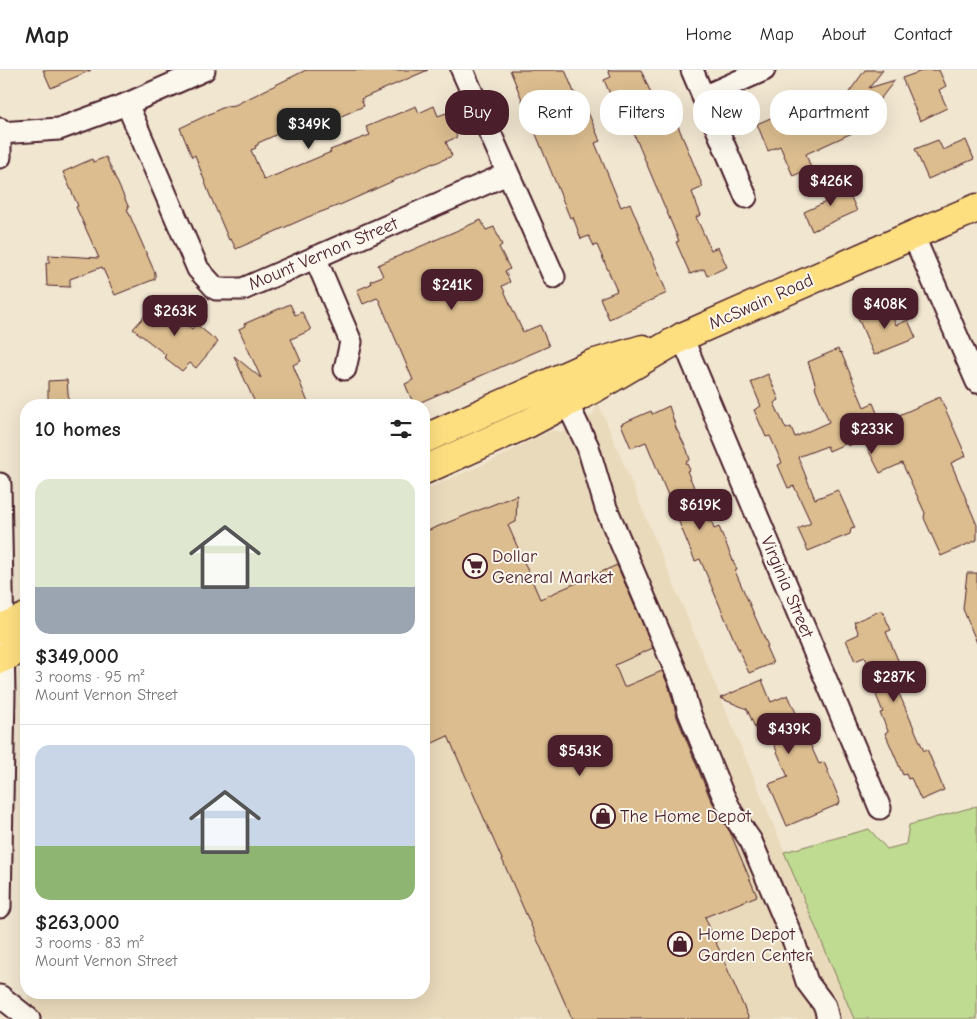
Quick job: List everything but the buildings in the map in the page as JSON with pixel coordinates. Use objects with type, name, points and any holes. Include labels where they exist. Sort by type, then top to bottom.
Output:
[{"type":"main road","name":"McSwain Road","points":[[430,467],[530,423],[682,337],[977,208]]},
{"type":"main road","name":"McSwain Road","points":[[430,436],[592,364],[682,337]]},
{"type":"main road","points":[[1,629],[20,621]]},
{"type":"street","points":[[0,132],[59,129],[127,104],[204,70]]},
{"type":"street","points":[[462,70],[554,277]]},
{"type":"street","points":[[692,70],[700,90]]},
{"type":"street","points":[[719,90],[764,70]]},
{"type":"street","name":"Mount Vernon Street","points":[[127,104],[198,269],[216,289],[244,289],[507,174]]},
{"type":"street","points":[[0,129],[0,157]]},
{"type":"street","points":[[719,135],[746,197]]},
{"type":"street","points":[[913,235],[977,382]]},
{"type":"street","points":[[316,258],[352,342],[345,369]]},
{"type":"street","name":"Virginia Street","points":[[682,337],[880,808]]},
{"type":"street","points":[[567,403],[588,446],[606,508],[681,683],[689,712],[722,793],[732,813],[751,841],[794,942],[807,982],[825,1006],[828,1019]]},
{"type":"street","points":[[0,484],[1,629],[9,654],[3,713],[0,907]]},
{"type":"street","points":[[0,996],[29,1019]]},
{"type":"shaded area","points":[[598,402],[854,1019],[32,1019],[33,1008],[28,999],[430,999],[430,487],[496,459],[551,430],[562,432],[593,415]]},
{"type":"green space","points":[[977,806],[977,1019],[854,1019],[784,852],[869,829],[887,849],[906,844],[909,825]]},
{"type":"place","name":"Dollar General Market","points":[[475,566]]},
{"type":"place","name":"The Home Depot","points":[[603,816]]},
{"type":"place","name":"Home Depot Garden Center","points":[[680,944]]}]
